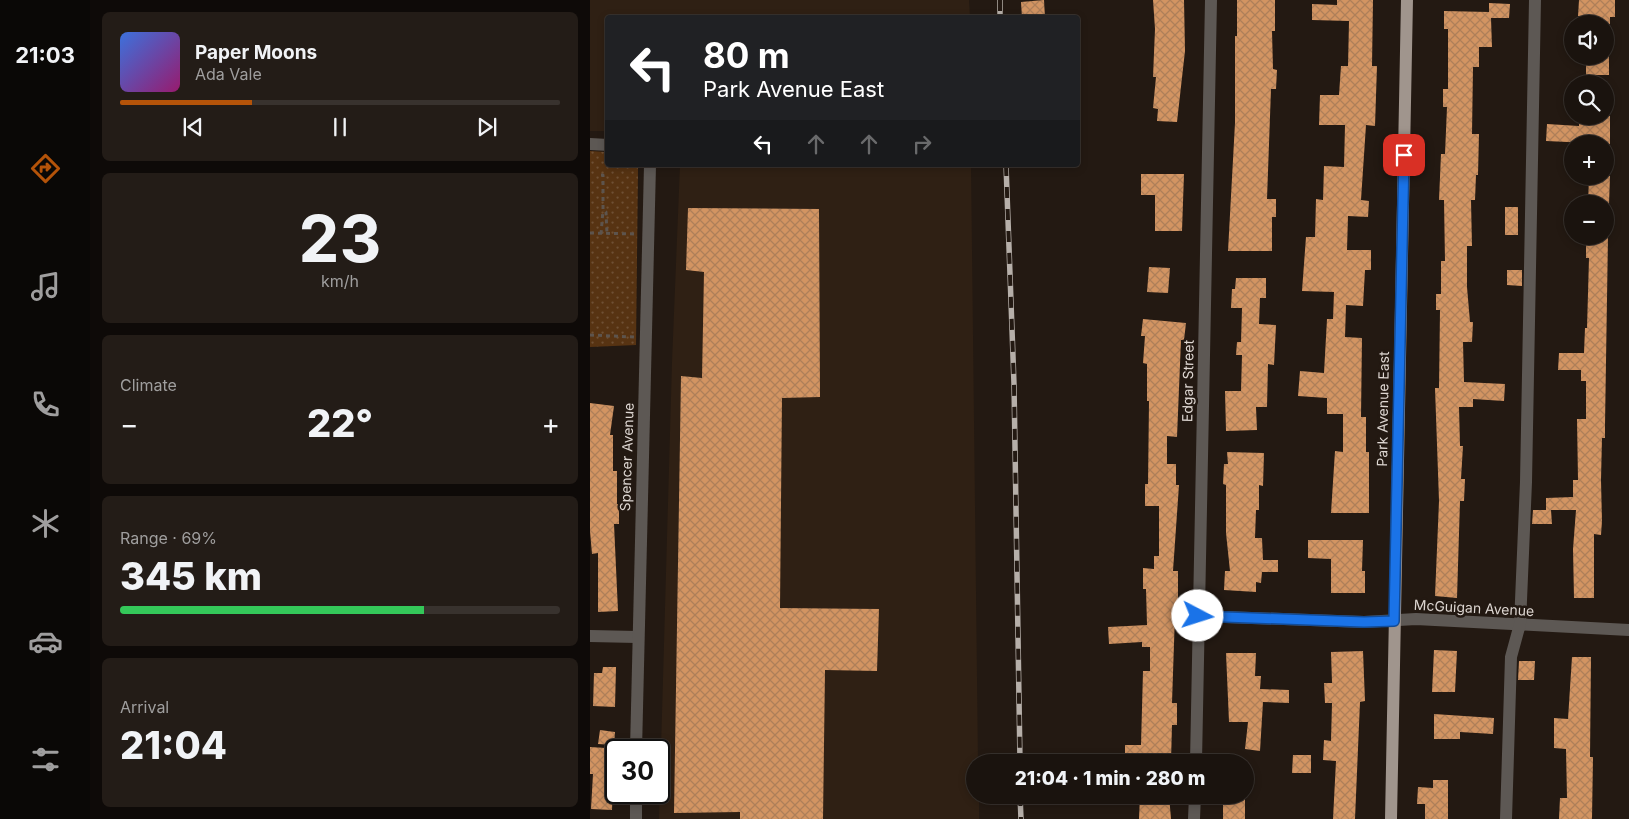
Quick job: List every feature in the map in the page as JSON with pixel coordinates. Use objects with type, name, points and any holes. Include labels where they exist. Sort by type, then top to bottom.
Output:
[{"type":"main road","name":"Park Avenue East","points":[[1391,819],[1407,0]]},
{"type":"street","name":"Edgar Street","points":[[1196,754],[1211,0]]},
{"type":"street","points":[[1506,819],[1511,657],[1520,624],[1526,482],[1535,0]]},
{"type":"street","points":[[590,144],[605,145]]},
{"type":"street","name":"Spencer Avenue","points":[[636,739],[637,636],[650,167]]},
{"type":"street","name":"McGuigan Avenue","points":[[1198,616],[1364,622],[1416,619],[1629,630]]},
{"type":"street","points":[[590,636],[637,636]]},
{"type":"street","points":[[636,804],[636,819]]},
{"type":"street","points":[[1194,819],[1195,804]]},
{"type":"path","points":[[601,175],[603,175],[601,234]]},
{"type":"path","points":[[603,210],[606,212],[607,234]]},
{"type":"path","points":[[590,233],[636,234]]},
{"type":"path","points":[[590,335],[634,337]]},
{"type":"shaded area","points":[[590,0],[969,0],[970,15],[605,15],[605,131],[590,131]]},
{"type":"shaded area","points":[[590,151],[605,152],[605,167],[638,168],[636,345],[590,347]]},
{"type":"shaded area","points":[[680,167],[971,167],[978,754],[966,754],[966,804],[979,804],[979,819],[659,819],[659,804],[670,804],[670,739],[661,739],[672,362]]},
{"type":"building","points":[[1044,0],[1045,15],[1022,15],[1021,2]]},
{"type":"building","points":[[1153,0],[1184,0],[1185,51],[1177,122],[1157,121],[1158,109],[1153,108],[1156,77],[1153,77],[1155,29]]},
{"type":"building","points":[[1237,0],[1275,0],[1275,31],[1272,31],[1273,69],[1277,70],[1276,89],[1271,89],[1267,199],[1276,199],[1276,217],[1272,217],[1272,251],[1228,251],[1235,123]]},
{"type":"building","points":[[1337,0],[1373,0],[1372,66],[1377,66],[1375,126],[1366,125],[1361,200],[1369,201],[1368,217],[1348,216],[1347,250],[1371,250],[1371,270],[1365,270],[1363,306],[1346,305],[1345,337],[1362,338],[1361,417],[1366,417],[1366,452],[1369,452],[1369,513],[1331,513],[1335,451],[1343,452],[1343,414],[1327,414],[1327,398],[1298,396],[1300,371],[1324,373],[1327,319],[1333,319],[1334,292],[1302,291],[1306,237],[1315,237],[1316,199],[1323,200],[1324,166],[1344,167],[1345,125],[1319,125],[1320,95],[1339,95],[1341,66],[1348,66],[1349,21],[1312,20],[1312,4],[1337,5]]},
{"type":"building","points":[[1579,0],[1615,0],[1615,17],[1614,15],[1578,15]]},
{"type":"building","points":[[1489,3],[1510,4],[1509,18],[1491,18],[1492,47],[1479,47],[1479,67],[1473,67],[1472,134],[1479,134],[1478,175],[1476,175],[1475,200],[1471,200],[1472,246],[1467,246],[1467,287],[1470,322],[1473,322],[1472,342],[1463,342],[1464,382],[1505,384],[1504,401],[1473,399],[1473,407],[1459,407],[1460,446],[1463,446],[1461,479],[1465,479],[1464,501],[1460,501],[1457,598],[1435,596],[1439,501],[1435,388],[1439,388],[1440,310],[1436,310],[1436,294],[1441,294],[1441,261],[1445,261],[1444,200],[1439,200],[1441,154],[1445,154],[1447,107],[1443,107],[1443,89],[1448,89],[1448,29],[1444,29],[1444,11],[1489,12]]},
{"type":"building","points":[[1586,65],[1609,65],[1609,75],[1586,75]]},
{"type":"building","points":[[1547,124],[1610,125],[1610,135],[1564,135],[1564,142],[1546,141]]},
{"type":"building","points":[[1141,174],[1184,174],[1182,231],[1155,231],[1155,195],[1141,195]]},
{"type":"building","points":[[1589,185],[1610,185],[1609,195],[1588,195]]},
{"type":"building","points":[[1505,207],[1518,207],[1518,235],[1505,235]]},
{"type":"building","points":[[688,208],[819,209],[820,397],[782,398],[780,608],[879,609],[877,671],[825,670],[823,819],[740,819],[740,812],[674,813],[681,376],[702,378],[704,272],[686,270]]},
{"type":"building","points":[[1586,245],[1608,245],[1605,438],[1602,438],[1601,535],[1594,534],[1594,598],[1574,598],[1573,549],[1576,510],[1551,510],[1552,524],[1532,524],[1533,510],[1546,510],[1546,498],[1573,497],[1573,480],[1578,480],[1577,419],[1586,419],[1586,381],[1581,381],[1581,370],[1558,370],[1559,353],[1584,353],[1585,328],[1587,328],[1589,258],[1586,258]]},
{"type":"building","points":[[1149,267],[1170,268],[1168,293],[1147,292]]},
{"type":"building","points":[[1507,270],[1522,270],[1522,286],[1507,285]]},
{"type":"building","points":[[1236,278],[1266,278],[1266,298],[1260,298],[1259,324],[1276,325],[1274,365],[1268,364],[1267,407],[1256,407],[1257,430],[1226,431],[1225,391],[1241,391],[1242,355],[1236,355],[1237,342],[1241,342],[1242,308],[1231,308],[1232,289],[1235,289]]},
{"type":"building","points":[[1143,319],[1186,323],[1184,340],[1181,340],[1177,437],[1167,436],[1167,464],[1176,464],[1176,485],[1179,485],[1173,571],[1178,571],[1178,614],[1175,614],[1172,703],[1177,703],[1177,725],[1172,725],[1171,754],[1125,754],[1125,745],[1141,745],[1143,671],[1150,671],[1150,647],[1142,647],[1142,642],[1109,644],[1108,627],[1147,625],[1146,589],[1143,589],[1143,568],[1154,569],[1154,556],[1159,556],[1159,506],[1145,506],[1145,484],[1148,484],[1149,401],[1147,401],[1147,364],[1143,363],[1145,336],[1141,336]]},
{"type":"building","points":[[590,403],[614,406],[610,435],[613,435],[613,471],[617,471],[617,504],[619,504],[619,524],[614,524],[618,611],[598,612],[598,553],[592,554],[590,531]]},
{"type":"building","points":[[1227,452],[1264,453],[1263,486],[1259,485],[1259,510],[1256,510],[1255,538],[1262,538],[1263,560],[1278,560],[1278,572],[1262,572],[1261,583],[1256,582],[1256,592],[1224,590],[1225,571],[1230,571],[1226,533],[1226,485],[1223,484],[1224,464],[1228,464]]},
{"type":"building","points":[[1308,540],[1363,540],[1362,571],[1365,571],[1365,593],[1331,593],[1331,559],[1308,558]]},
{"type":"building","points":[[1434,650],[1457,651],[1455,692],[1432,692]]},
{"type":"building","points":[[1363,651],[1365,701],[1360,702],[1355,819],[1333,819],[1336,761],[1323,760],[1324,740],[1331,741],[1332,703],[1325,703],[1324,683],[1332,683],[1331,652]]},
{"type":"building","points":[[1226,653],[1256,653],[1255,676],[1261,676],[1260,689],[1289,690],[1289,703],[1263,702],[1260,751],[1245,749],[1248,722],[1229,722]]},
{"type":"building","points":[[1572,657],[1591,657],[1590,757],[1593,757],[1592,819],[1559,819],[1560,798],[1567,798],[1566,749],[1554,748],[1554,718],[1568,719]]},
{"type":"building","points":[[1519,661],[1535,661],[1534,680],[1518,680]]},
{"type":"building","points":[[603,667],[616,667],[615,707],[593,706],[594,673],[602,673]]},
{"type":"building","points":[[1434,714],[1494,718],[1493,734],[1460,732],[1460,739],[1434,739]]},
{"type":"building","points":[[600,730],[615,732],[614,739],[605,739],[605,744],[598,744]]},
{"type":"building","points":[[590,747],[605,748],[605,804],[612,804],[612,810],[591,809],[593,774],[590,774]]},
{"type":"building","points":[[1293,755],[1311,755],[1311,773],[1292,773]]},
{"type":"building","points":[[1433,780],[1448,780],[1448,819],[1425,819],[1425,804],[1417,804],[1418,787],[1433,788]]},
{"type":"building","points":[[1140,804],[1170,804],[1171,819],[1139,819]]},
{"type":"building","points":[[1223,804],[1245,804],[1245,819],[1223,819]]},
{"type":"railway","points":[[1000,0],[1000,15]]},
{"type":"railway","points":[[1006,167],[1014,384],[1020,754]]},
{"type":"railway","points":[[1020,804],[1021,819]]},
{"type":"route","points":[[1198,616],[1364,622],[1394,621],[1404,155]]}]
